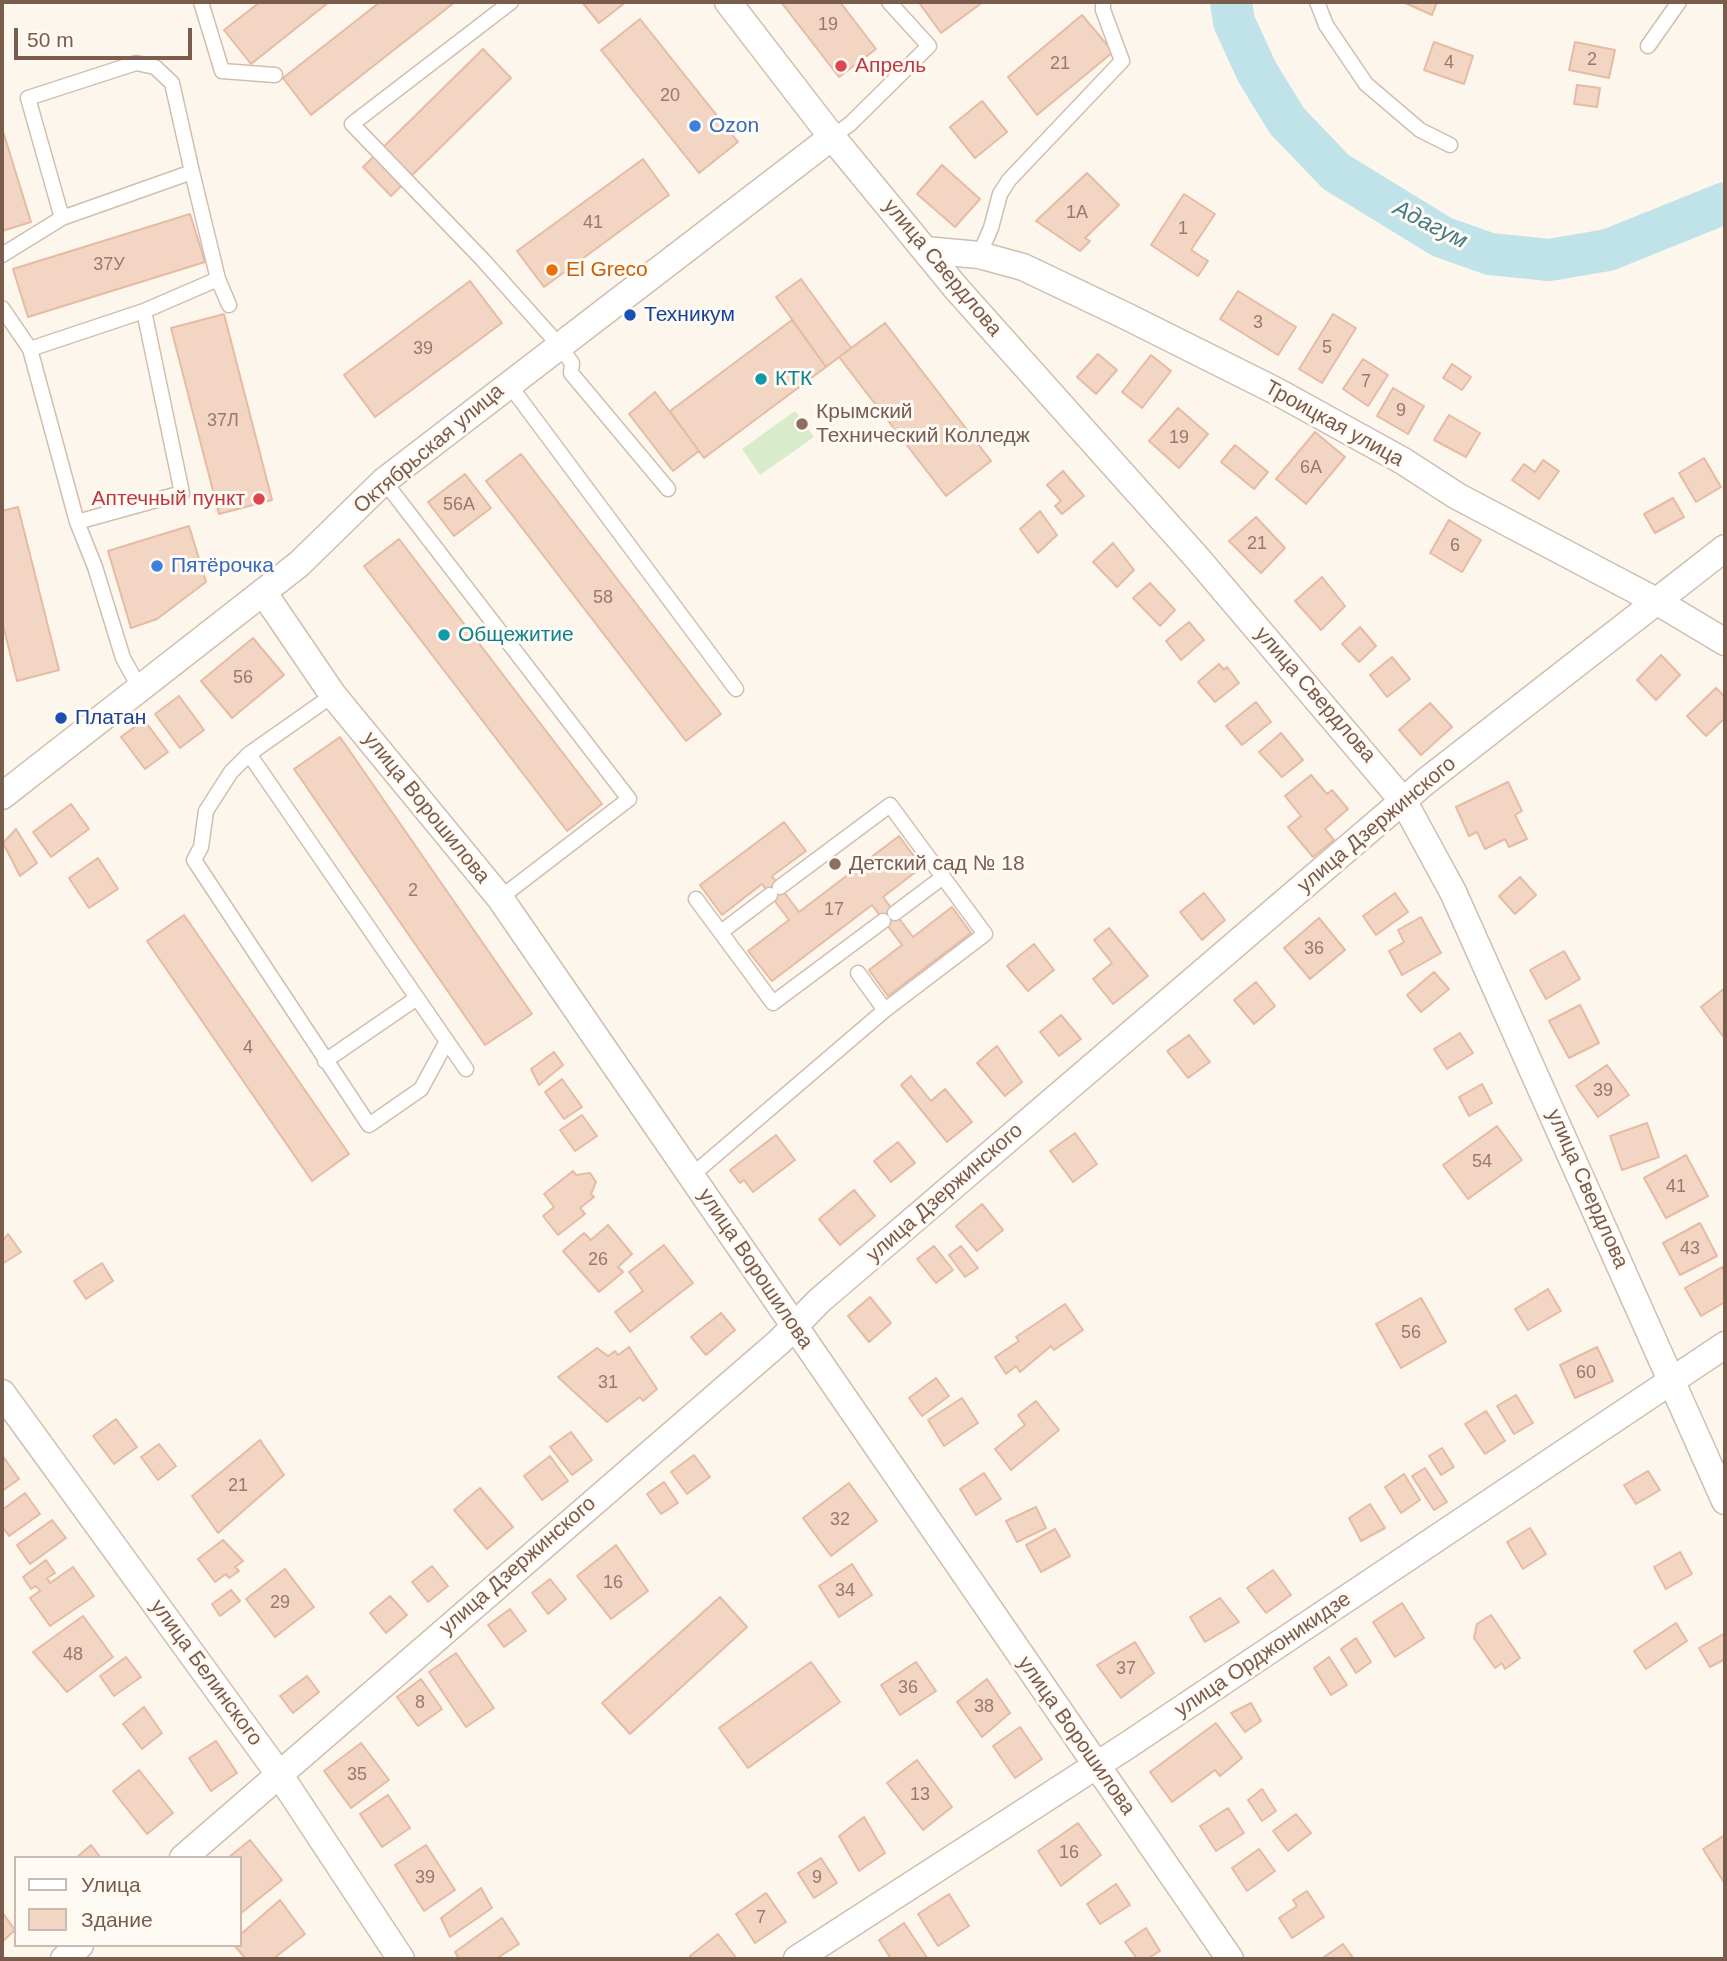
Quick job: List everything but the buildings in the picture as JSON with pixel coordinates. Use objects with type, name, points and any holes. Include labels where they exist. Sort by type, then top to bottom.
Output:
[{"type":"street","name":"улица Свердлова","points":[[728,2],[832,137],[925,250],[1198,559],[1404,802],[1464,916],[1725,1501]]},
{"type":"street","name":"Октябрьская улица","points":[[2,796],[299,564],[384,481],[558,344],[832,137]]},
{"type":"street","name":"Троицкая улица","points":[[925,250],[979,255],[1023,267],[1276,391],[1403,461],[1457,496],[1658,602],[1725,642]]},
{"type":"street","name":"улица Дзержинского","points":[[185,1856],[794,1326],[820,1300],[1404,802],[1424,782],[1725,548]]},
{"type":"street","name":"улица Ворошилова","points":[[263,593],[333,695],[500,898],[1230,1959]]},
{"type":"street","name":"улица Орджоникидзе","points":[[797,1959],[1097,1766],[1725,1345]]},
{"type":"street","name":"улица Белинского","points":[[2,1393],[279,1774],[401,1959]]},
{"type":"street","points":[[64,1959],[78,1947]]},
{"type":"lane","points":[[201,2],[222,71],[275,75]]},
{"type":"lane","points":[[511,2],[352,124],[483,260],[558,344],[572,363],[571,373],[668,489]]},
{"type":"lane","points":[[832,137],[850,124],[929,46],[889,2]]},
{"type":"lane","points":[[901,18],[905,2]]},
{"type":"lane","points":[[979,255],[991,228],[1000,194],[1009,180],[1122,61],[1103,10],[1103,2]]},
{"type":"lane","points":[[1317,2],[1326,25],[1366,84],[1420,130],[1450,145]]},
{"type":"lane","points":[[1648,46],[1679,2]]},
{"type":"lane","points":[[62,218],[28,97],[136,63],[156,67],[172,83],[218,279],[229,305]]},
{"type":"lane","points":[[2,255],[62,218],[191,172]]},
{"type":"lane","points":[[30,349],[144,311],[218,279]]},
{"type":"lane","points":[[2,308],[30,349],[77,522],[95,566],[123,658],[139,687]]},
{"type":"lane","points":[[77,522],[182,493],[144,311]]},
{"type":"lane","points":[[508,383],[736,689]]},
{"type":"lane","points":[[384,481],[629,799],[500,898]]},
{"type":"lane","points":[[333,695],[249,754],[210,800],[201,847],[194,860],[369,1125],[421,1089],[447,1041]]},
{"type":"lane","points":[[249,754],[466,1069]]},
{"type":"lane","points":[[691,1176],[885,1010],[985,934],[890,806],[721,932]]},
{"type":"lane","points":[[696,898],[774,1003],[943,877]]},
{"type":"lane","points":[[858,973],[885,1010]]},
{"type":"lane","points":[[326,1061],[417,998]]},
{"type":"green space","points":[[795,411],[814,437],[760,475],[742,449]]},
{"type":"waterway","name":"Адагум","points":[[1231,2],[1234,22],[1257,72],[1287,121],[1336,172],[1442,237],[1490,254],[1549,260],[1608,250],[1725,203]]},
{"type":"place","name":"Апрель","points":[[841,66]]},
{"type":"place","name":"Ozon","points":[[695,126]]},
{"type":"place","name":"El Greco","points":[[552,270]]},
{"type":"place","name":"Техникум","points":[[630,315]]},
{"type":"place","name":"КТК","points":[[761,379]]},
{"type":"place","name":"Крымский Технический Колледж","points":[[802,424]]},
{"type":"place","name":"Аптечный пункт","points":[[259,499]]},
{"type":"place","name":"Пятёрочка","points":[[157,566]]},
{"type":"place","name":"Общежитие","points":[[444,635]]},
{"type":"place","name":"Платан","points":[[61,718]]},
{"type":"place","name":"Детский сад № 18","points":[[835,864]]}]
